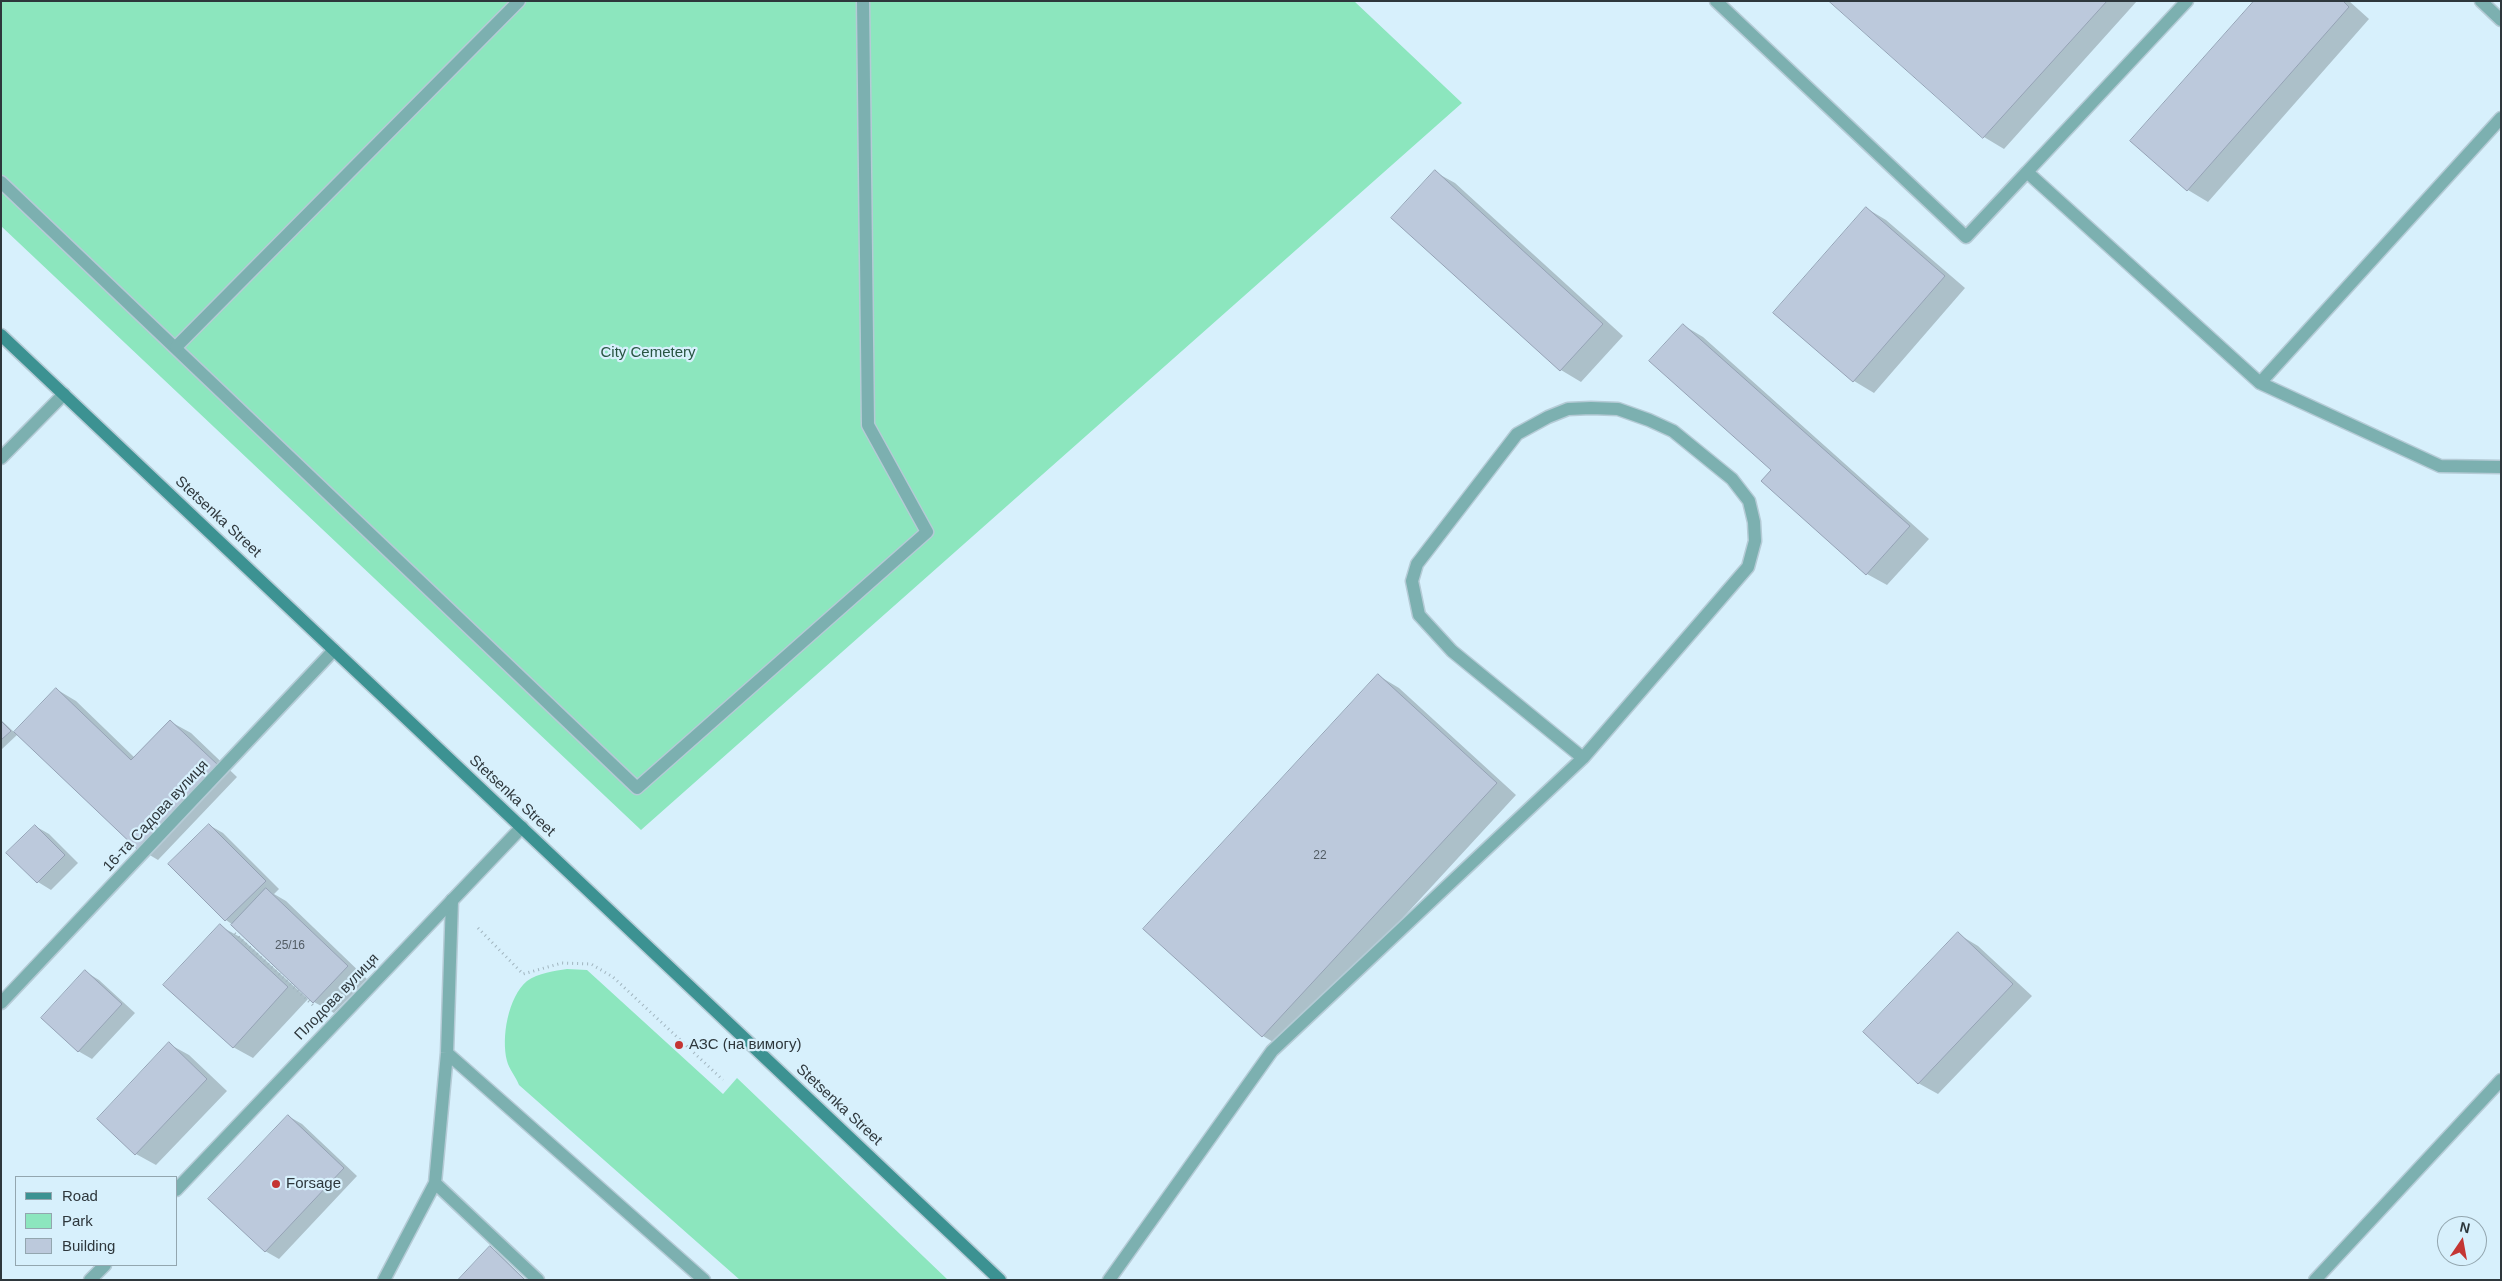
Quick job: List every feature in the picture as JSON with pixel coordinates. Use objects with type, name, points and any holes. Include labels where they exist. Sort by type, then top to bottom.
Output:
[{"type":"main road","name":"Stetsenka Street","points":[[1,335],[1000,1280]]},
{"type":"street","points":[[176,348],[519,1]]},
{"type":"street","points":[[1,182],[637,788],[927,532],[868,425],[863,1]]},
{"type":"street","points":[[1716,1],[1966,237],[2187,1]]},
{"type":"street","points":[[2480,1],[2501,20]]},
{"type":"street","points":[[2260,383],[2501,118]]},
{"type":"street","points":[[2027,172],[2260,383],[2440,466],[2501,468]]},
{"type":"street","points":[[1,458],[64,394]]},
{"type":"street","points":[[1108,1280],[1272,1051],[1583,758],[1748,567],[1755,541],[1754,522],[1749,501],[1732,479],[1673,431],[1618,409],[1568,409],[1517,434],[1416,564],[1412,581],[1420,615],[1452,651],[1583,758]]},
{"type":"street","name":"16-та Садова вулиця","points":[[1,1003],[334,650]]},
{"type":"street","name":"Плодова вулиця","points":[[178,1188],[522,827]]},
{"type":"street","points":[[384,1280],[435,1183],[447,1053],[452,900]]},
{"type":"street","points":[[447,1053],[704,1280]]},
{"type":"street","points":[[2315,1280],[2501,1080]]},
{"type":"street","points":[[435,1183],[538,1280]]},
{"type":"street","points":[[90,1280],[104,1266]]},
{"type":"path","points":[[452,900],[523,974],[562,963],[591,964],[612,977],[723,1080]]},
{"type":"path","points":[[231,934],[233,932],[334,1024]]},
{"type":"green space","name":"City Cemetery","points":[[1,1],[1354,1],[1462,103],[641,830],[1,226]]},
{"type":"green space","points":[[567,969],[587,970],[723,1094],[737,1078],[948,1280],[740,1280],[519,1085],[508,1064],[505,1052],[508,1018],[515,997],[520,988],[531,978]]},
{"type":"building","points":[[1829,1],[2107,1],[1983,138]]},
{"type":"building","points":[[2254,1],[2343,1],[2349,7],[2187,191],[2130,141]]},
{"type":"building","points":[[1435,170],[1603,324],[1560,371],[1391,218]]},
{"type":"building","points":[[1866,207],[1945,276],[1853,382],[1773,313]]},
{"type":"building","points":[[1683,324],[1910,526],[1866,575],[1761,481],[1771,470],[1649,361]]},
{"type":"building","points":[[1378,674],[1497,783],[1262,1037],[1143,929]]},
{"type":"building","points":[[56,688],[131,760],[170,720],[218,765],[137,849],[14,732]]},
{"type":"building","points":[[1,721],[11,731],[1,740]]},
{"type":"building","points":[[209,824],[266,881],[225,921],[168,864]]},
{"type":"building","points":[[35,825],[65,855],[37,883],[6,853]]},
{"type":"building","points":[[266,888],[348,966],[313,1003],[231,925]]},
{"type":"building","points":[[220,924],[288,987],[233,1048],[163,985]]},
{"type":"building","points":[[1958,932],[2013,984],[1918,1084],[1863,1032]]},
{"type":"building","points":[[85,970],[122,1004],[78,1052],[41,1018]]},
{"type":"building","points":[[169,1042],[207,1079],[135,1155],[97,1119]]},
{"type":"building","name":"Forsage","points":[[288,1115],[344,1168],[265,1252],[208,1199]]},
{"type":"building","points":[[490,1246],[525,1280],[458,1280]]},
{"type":"place","name":"АЗС (на вимогу)","points":[[679,1045]]},
{"type":"place","name":"Forsage","points":[[276,1184]]}]
